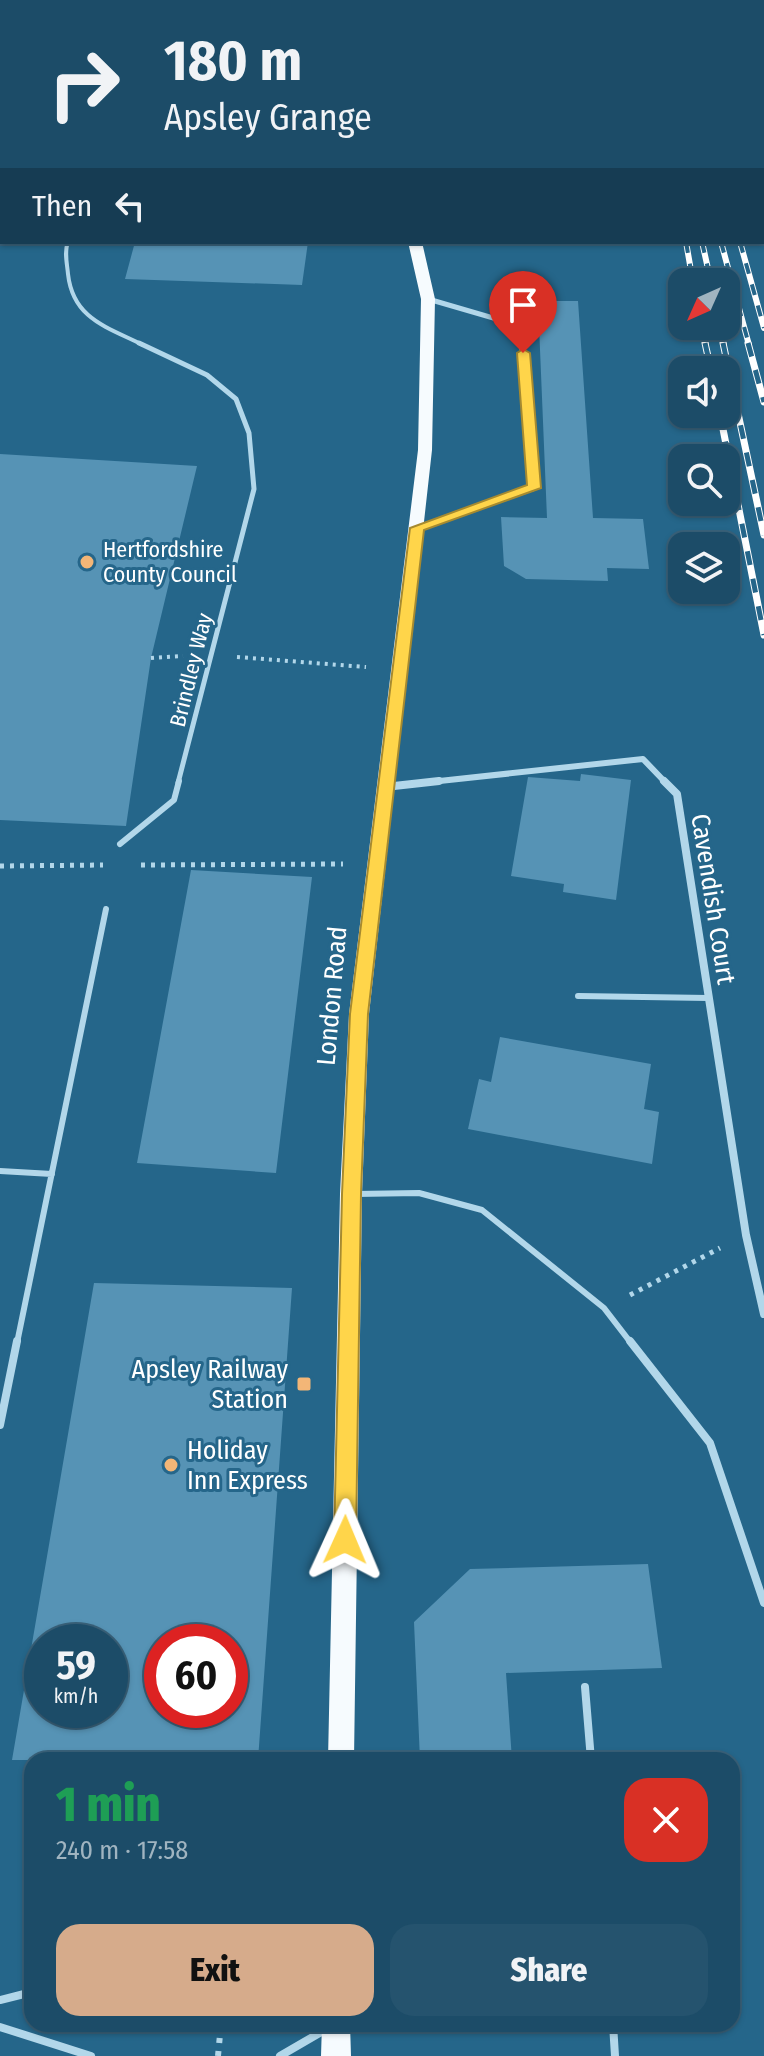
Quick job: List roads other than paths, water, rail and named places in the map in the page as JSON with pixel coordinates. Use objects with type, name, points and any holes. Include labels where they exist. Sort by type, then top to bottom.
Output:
[{"type":"main road","name":"London Road","points":[[341,1752],[351,1194],[359,1014],[425,450],[428,299],[415,244]]},
{"type":"main road","points":[[335,2032],[336,2056]]},
{"type":"street","points":[[417,528],[534,488],[521,326],[428,299]]},
{"type":"street","name":"Cavendish Court","points":[[384,787],[643,759],[677,794],[746,1235],[764,1314]]},
{"type":"lane","name":"Brindley Way","points":[[67,244],[65,249],[70,293],[90,319],[207,375],[236,399],[249,433],[254,489],[174,800],[120,844]]},
{"type":"lane","points":[[0,1425],[106,909]]},
{"type":"lane","points":[[578,996],[708,998]]},
{"type":"lane","points":[[0,1171],[52,1174]]},
{"type":"lane","points":[[351,1194],[419,1193],[482,1210],[604,1308],[710,1443],[764,1603]]},
{"type":"lane","points":[[585,1687],[590,1752]]},
{"type":"lane","points":[[0,2000],[24,1994]]},
{"type":"lane","points":[[0,2027],[91,2056]]},
{"type":"lane","points":[[280,2056],[321,2032]]},
{"type":"lane","points":[[613,2032],[615,2056]]},
{"type":"railway","points":[[686,244],[691,268]]},
{"type":"railway","points":[[702,244],[708,268]]},
{"type":"railway","points":[[722,244],[749,345]]},
{"type":"railway","points":[[741,244],[764,328]]},
{"type":"railway","points":[[705,340],[706,345]]},
{"type":"railway","points":[[723,340],[724,345]]},
{"type":"railway","points":[[705,343],[708,356]]},
{"type":"railway","points":[[723,343],[764,535]]},
{"type":"railway","points":[[748,343],[764,402]]},
{"type":"railway","points":[[723,428],[764,635]]},
{"type":"place","name":"Hertfordshire County Council","points":[[87,562]]},
{"type":"place","name":"Apsley Railway Station","points":[[304,1384]]},
{"type":"place","name":"Holiday Inn Express","points":[[171,1465]]}]
